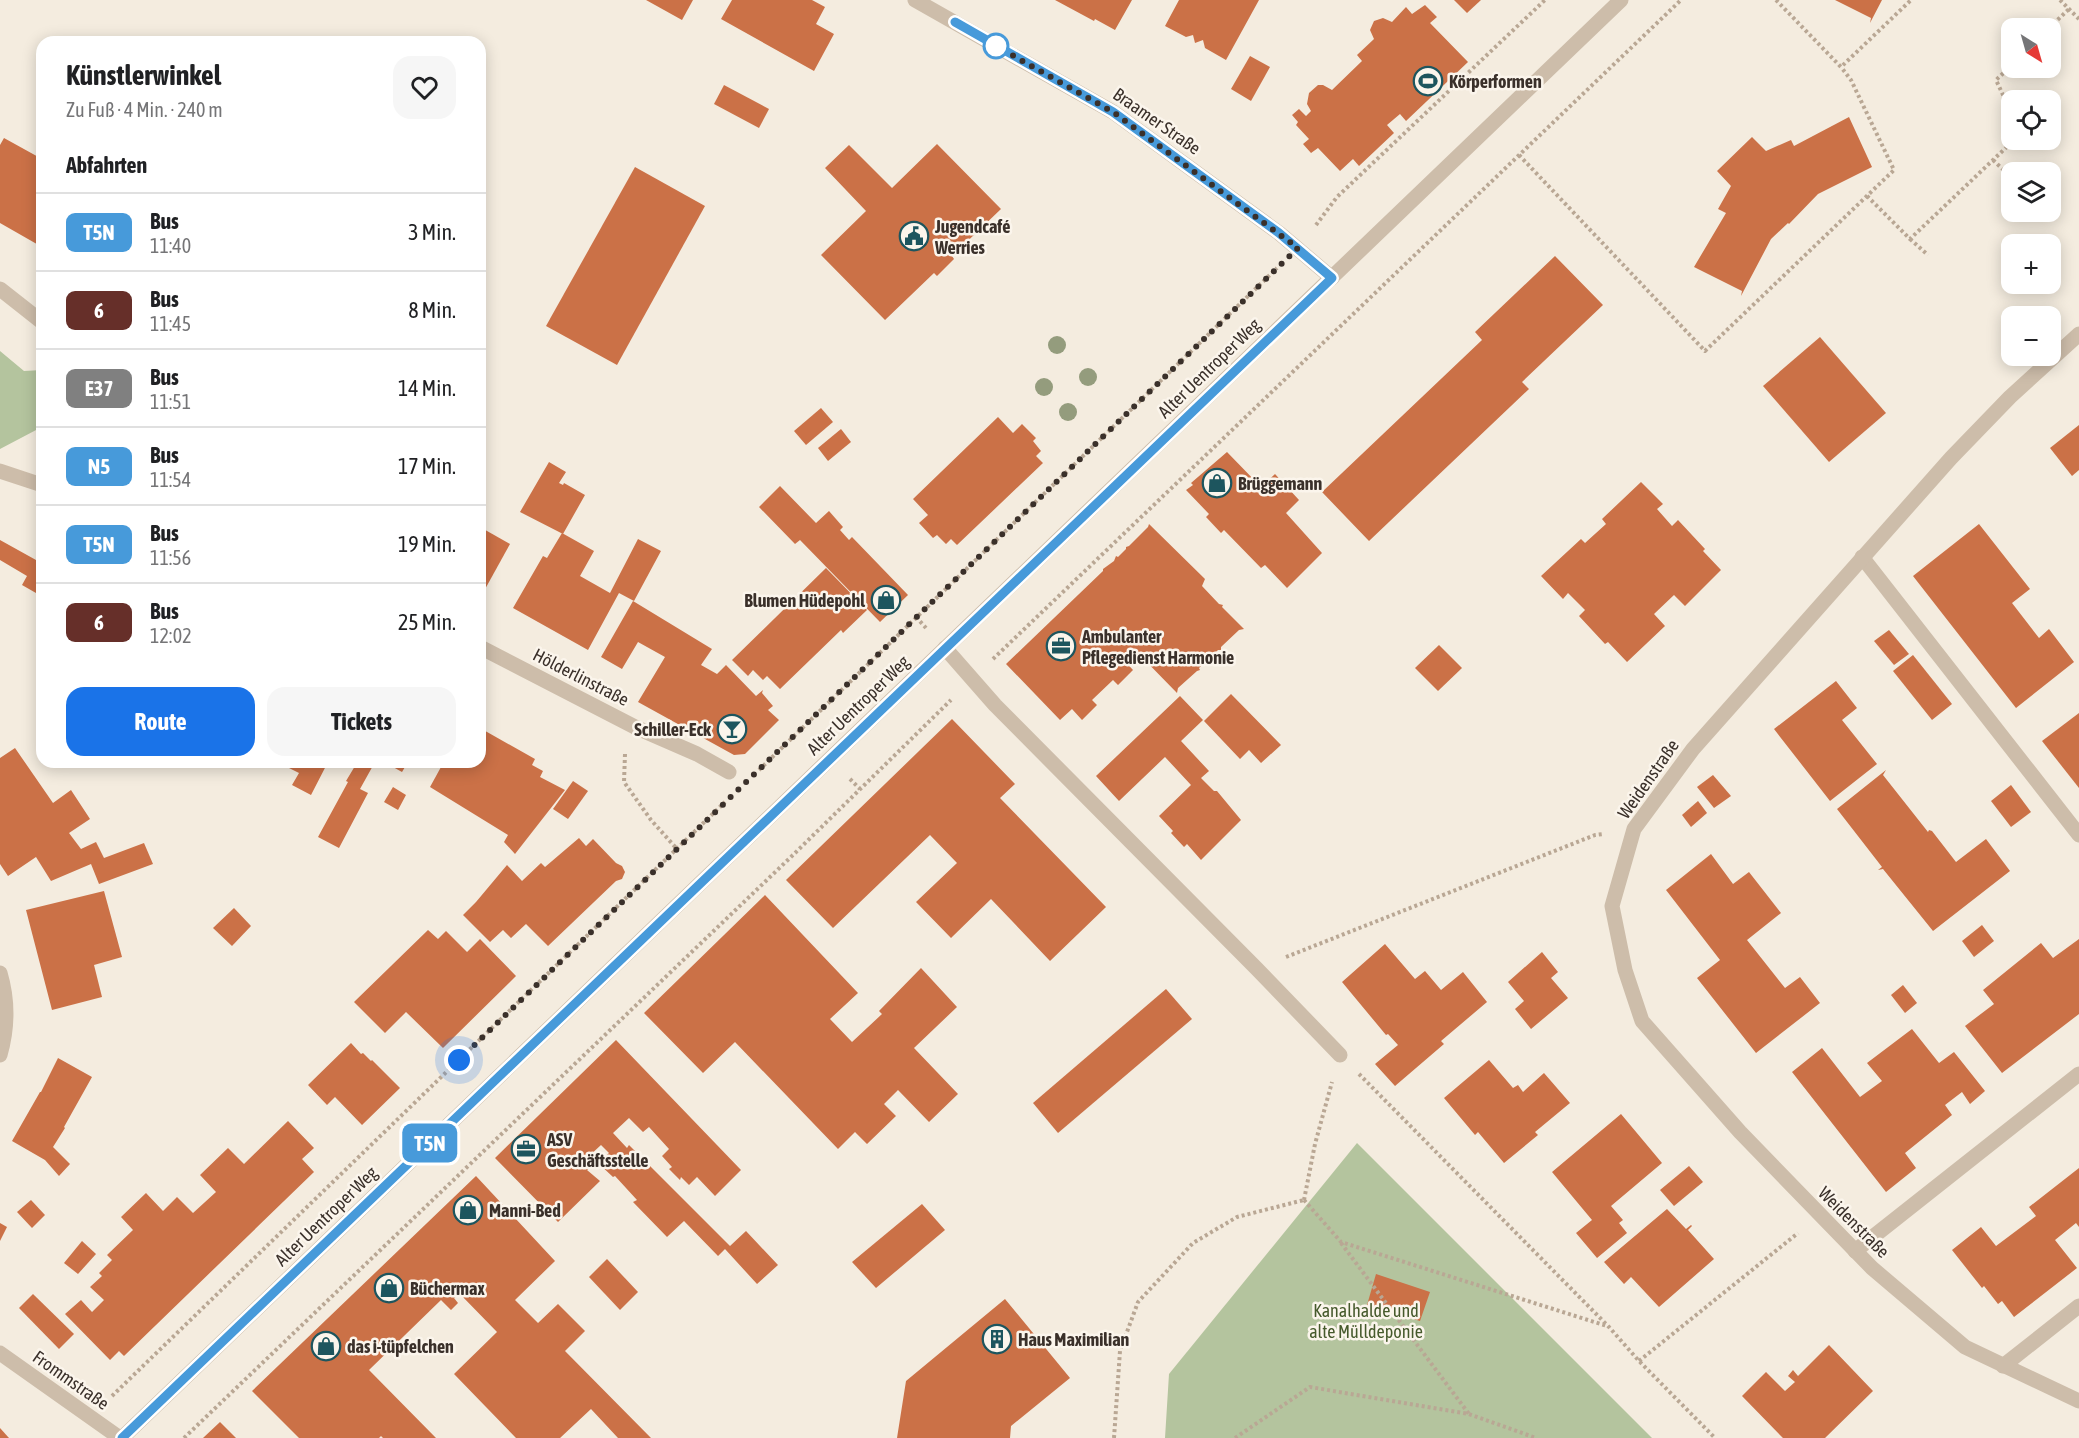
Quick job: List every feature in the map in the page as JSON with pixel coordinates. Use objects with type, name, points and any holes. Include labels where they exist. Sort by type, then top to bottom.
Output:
[{"type":"street","name":"Braamer Straße","points":[[915,0],[1113,112],[1298,248],[1332,278]]},
{"type":"street","name":"Alter Uentroper Weg","points":[[121,1438],[1621,0]]},
{"type":"street","points":[[0,289],[36,317]]},
{"type":"street","name":"Weidenstraße","points":[[2079,334],[1965,443],[1693,749],[1634,829],[1612,906],[1624,970],[1642,1021],[1740,1132],[1872,1268],[1965,1347],[2079,1401]]},
{"type":"street","points":[[0,471],[36,483]]},
{"type":"street","points":[[1862,557],[2079,835]]},
{"type":"street","points":[[945,648],[1003,714],[1340,1055]]},
{"type":"street","name":"Hölderlinstraße","points":[[486,650],[635,727],[697,754],[729,772]]},
{"type":"street","points":[[0,973],[6,992],[6,1035],[0,1055]]},
{"type":"street","points":[[1855,1251],[2079,1074]]},
{"type":"street","points":[[2003,1366],[2079,1306]]},
{"type":"street","name":"Frommstraße","points":[[0,1353],[121,1438]]},
{"type":"path","points":[[754,774],[1298,248],[1337,197],[1545,0]]},
{"type":"path","points":[[184,1438],[1681,0]]},
{"type":"path","points":[[1519,155],[1704,351],[1894,170],[1851,80],[1776,0]]},
{"type":"path","points":[[1841,67],[1911,0]]},
{"type":"path","points":[[2060,0],[2079,20]]},
{"type":"path","points":[[2060,18],[2069,9]]},
{"type":"path","points":[[2001,75],[1996,80],[2001,91]]},
{"type":"path","points":[[1910,239],[2004,150]]},
{"type":"path","points":[[1993,160],[2001,168]]},
{"type":"path","points":[[1868,196],[1928,255]]},
{"type":"path","points":[[635,727],[625,749],[624,782],[651,820],[677,849]]},
{"type":"path","points":[[90,1417],[731,797]]},
{"type":"path","points":[[1257,969],[1595,835],[1634,829]]},
{"type":"path","points":[[1304,1200],[1315,1144],[1340,1055],[1609,1327],[1715,1438]]},
{"type":"path","points":[[1304,1200],[1341,1242],[1469,1414]]},
{"type":"path","points":[[1114,1438],[1120,1351],[1138,1302],[1192,1243],[1237,1217],[1304,1200]]},
{"type":"path","points":[[1639,1361],[1820,1216]]},
{"type":"path","points":[[1341,1242],[1609,1327]]},
{"type":"path","points":[[1235,1438],[1310,1387],[1469,1414],[1536,1438]]},
{"type":"green space","points":[[0,351],[24,371],[36,370],[36,430],[0,449]]},
{"type":"green space","name":"Kanalhalde und alte Mülldeponie","points":[[1357,1143],[1652,1438],[1165,1438],[1169,1374]]},
{"type":"building","points":[[646,0],[693,0],[682,20]]},
{"type":"building","points":[[732,0],[812,0],[825,7],[816,24],[834,34],[814,71],[721,19]]},
{"type":"building","points":[[1055,0],[1132,0],[1115,30]]},
{"type":"building","points":[[1179,0],[1259,0],[1226,60],[1205,48],[1203,40],[1195,43],[1193,35],[1186,37],[1165,26]]},
{"type":"building","points":[[1454,0],[1481,0],[1467,13]]},
{"type":"building","points":[[1835,0],[1882,0],[1870,23],[1871,18]]},
{"type":"building","points":[[1425,5],[1437,17],[1430,23],[1468,62],[1406,121],[1400,114],[1387,125],[1394,133],[1359,166],[1353,159],[1340,171],[1318,148],[1311,153],[1303,144],[1309,139],[1296,125],[1298,122],[1292,115],[1299,109],[1306,116],[1311,111],[1307,104],[1309,93],[1318,85],[1332,90],[1362,61],[1357,55],[1374,39],[1370,30],[1374,21],[1383,18],[1392,22],[1406,7],[1412,14]]},
{"type":"building","points":[[1250,56],[1270,67],[1251,101],[1231,89]]},
{"type":"building","points":[[724,85],[769,109],[759,128],[714,104]]},
{"type":"building","points":[[1849,117],[1872,167],[1818,194],[1771,239],[1741,296],[1742,291],[1694,267],[1726,213],[1718,209],[1731,186],[1717,171],[1752,137],[1766,151],[1791,140],[1794,146]]},
{"type":"building","points":[[4,138],[36,156],[36,244],[0,223],[0,145]]},
{"type":"building","points":[[937,144],[1001,209],[952,256],[954,259],[937,276],[934,273],[885,320],[821,255],[866,211],[825,168],[849,145],[892,188]]},
{"type":"building","points":[[635,167],[705,206],[617,365],[546,326]]},
{"type":"building","points":[[1555,256],[1603,305],[1522,382],[1529,389],[1369,541],[1322,492],[1482,340],[1475,332]]},
{"type":"building","points":[[1820,337],[1886,413],[1829,462],[1763,386]]},
{"type":"building","points":[[821,408],[833,422],[806,445],[794,431]]},
{"type":"building","points":[[998,417],[1013,433],[1022,424],[1036,438],[1033,441],[1041,451],[1036,456],[1043,463],[957,545],[951,539],[946,544],[937,535],[933,538],[919,523],[928,515],[913,499]]},
{"type":"building","points":[[2079,425],[2079,470],[2072,476],[2050,448]]},
{"type":"building","points":[[841,429],[851,442],[828,461],[818,448]]},
{"type":"building","points":[[1227,452],[1261,487],[1275,474],[1299,500],[1286,513],[1322,553],[1287,588],[1265,565],[1261,568],[1224,530],[1221,533],[1206,517],[1209,514],[1186,490]]},
{"type":"building","points":[[549,462],[566,472],[559,483],[563,485],[564,483],[585,495],[563,534],[520,512]]},
{"type":"building","points":[[1641,482],[1663,504],[1657,509],[1672,526],[1678,520],[1721,570],[1685,606],[1674,595],[1654,614],[1665,626],[1627,662],[1608,642],[1605,644],[1579,616],[1585,610],[1568,593],[1563,599],[1541,576],[1581,539],[1585,543],[1606,524],[1602,519]]},
{"type":"building","points":[[780,486],[816,523],[829,511],[843,527],[840,530],[849,540],[852,537],[908,595],[880,622],[800,540],[795,544],[759,507]]},
{"type":"building","points":[[1149,524],[1205,579],[1202,586],[1244,629],[1239,630],[1221,647],[1221,650],[1218,650],[1199,668],[1200,670],[1178,688],[1177,693],[1134,649],[1123,659],[1133,670],[1118,685],[1113,680],[1092,700],[1097,705],[1082,720],[1072,709],[1060,720],[1006,664],[1103,569],[1114,561],[1116,556],[1118,557]]},
{"type":"building","points":[[1979,524],[2030,589],[2012,603],[2039,638],[2049,629],[2074,662],[2016,708],[1913,576]]},
{"type":"building","points":[[486,530],[510,544],[486,587]]},
{"type":"building","points":[[562,533],[594,551],[580,576],[610,593],[638,539],[661,551],[634,601],[619,593],[588,650],[513,608],[543,556],[547,558]]},
{"type":"building","points":[[0,540],[36,560],[36,593],[22,585],[27,576],[0,560]]},
{"type":"building","points":[[826,568],[867,610],[843,633],[841,630],[780,689],[767,676],[763,680],[753,670],[748,676],[732,660]]},
{"type":"building","points":[[633,601],[712,649],[701,665],[717,674],[726,665],[756,696],[763,690],[762,693],[773,706],[768,710],[779,720],[745,754],[734,755],[638,702],[665,657],[638,642],[622,669],[601,657]]},
{"type":"building","points":[[1889,630],[1909,654],[1894,665],[1874,641]]},
{"type":"building","points":[[1439,645],[1462,668],[1438,691],[1415,668]]},
{"type":"building","points":[[1913,655],[1952,704],[1932,720],[1893,671]]},
{"type":"building","points":[[1836,681],[1857,708],[1842,720],[1877,764],[1830,801],[1774,729]]},
{"type":"building","points":[[1231,694],[1281,745],[1261,763],[1249,750],[1240,759],[1204,721]]},
{"type":"building","points":[[1180,696],[1203,720],[1181,741],[1209,771],[1201,778],[1214,791],[1217,791],[1241,820],[1201,860],[1187,844],[1184,847],[1159,816],[1191,785],[1165,757],[1119,801],[1096,776]]},
{"type":"building","points":[[2079,713],[2079,788],[2042,741]]},
{"type":"building","points":[[952,719],[1015,784],[1000,798],[1106,907],[1050,961],[991,899],[951,938],[916,902],[957,863],[930,835],[833,928],[786,880]]},
{"type":"building","points":[[486,731],[535,759],[532,765],[543,771],[540,777],[565,790],[515,854],[504,842],[508,835],[430,787],[440,768],[486,768]]},
{"type":"building","points":[[15,748],[53,803],[71,790],[90,819],[69,833],[81,849],[96,842],[104,858],[144,843],[153,864],[99,884],[91,864],[51,881],[36,857],[8,876],[0,864],[0,758]]},
{"type":"building","points":[[289,768],[325,768],[311,795],[292,785],[299,773]]},
{"type":"building","points":[[354,768],[372,768],[360,789],[368,793],[339,848],[318,837],[348,782],[346,781]]},
{"type":"building","points":[[1886,770],[1883,775],[1928,832],[1932,831],[1956,862],[1986,839],[2010,871],[1933,931],[1883,869],[1878,870],[1882,867],[1837,809]]},
{"type":"building","points":[[1713,775],[1731,796],[1714,808],[1697,787]]},
{"type":"building","points":[[573,781],[588,791],[568,819],[553,809]]},
{"type":"building","points":[[2011,785],[2031,812],[2011,827],[1991,801]]},
{"type":"building","points":[[393,787],[406,795],[398,810],[384,802]]},
{"type":"building","points":[[1698,801],[1707,813],[1691,827],[1682,815]]},
{"type":"building","points":[[579,838],[586,846],[593,839],[616,863],[622,866],[625,872],[622,879],[616,881],[548,946],[526,924],[511,938],[503,930],[490,942],[463,915],[507,865],[522,881],[541,863],[545,867]]},
{"type":"building","points":[[1711,854],[1733,884],[1749,872],[1781,913],[1747,940],[1785,988],[1800,977],[1820,1003],[1756,1053],[1697,978],[1720,960],[1666,890]]},
{"type":"building","points":[[104,891],[122,957],[94,965],[102,997],[52,1010],[26,910]]},
{"type":"building","points":[[765,895],[858,993],[830,1019],[852,1042],[882,1014],[879,1011],[921,968],[957,1007],[914,1048],[958,1094],[929,1122],[898,1090],[884,1104],[896,1116],[867,1144],[855,1132],[838,1149],[735,1042],[703,1073],[644,1013]]},
{"type":"building","points":[[234,908],[251,926],[232,946],[213,928]]},
{"type":"building","points":[[1982,925],[1994,941],[1974,957],[1962,941]]},
{"type":"building","points":[[428,930],[438,939],[446,931],[467,952],[480,939],[516,976],[443,1048],[406,1012],[385,1033],[354,1002]]},
{"type":"building","points":[[2079,939],[2079,1014],[2002,1073],[1965,1026],[1994,1004],[1983,990],[2041,943],[2053,958]]},
{"type":"building","points":[[1385,944],[1415,979],[1425,971],[1441,990],[1463,972],[1487,1002],[1441,1041],[1444,1044],[1395,1086],[1375,1064],[1398,1045],[1388,1034],[1386,1035],[1342,982]]},
{"type":"building","points":[[1542,952],[1558,972],[1551,978],[1568,998],[1531,1029],[1515,1009],[1524,1001],[1508,982]]},
{"type":"building","points":[[1903,985],[1917,1003],[1905,1013],[1891,995]]},
{"type":"building","points":[[1166,989],[1192,1019],[1058,1133],[1033,1103]]},
{"type":"building","points":[[1912,1029],[1939,1063],[1954,1052],[1985,1091],[1970,1104],[1962,1092],[1945,1105],[1952,1115],[1905,1153],[1916,1168],[1886,1192],[1792,1072],[1822,1048],[1860,1097],[1882,1081],[1867,1063]]},
{"type":"building","points":[[616,1040],[741,1170],[715,1196],[697,1177],[689,1185],[669,1169],[672,1167],[662,1156],[669,1149],[649,1127],[643,1132],[629,1118],[613,1133],[627,1148],[629,1145],[730,1246],[746,1231],[778,1265],[757,1284],[725,1249],[718,1256],[684,1221],[667,1237],[633,1202],[637,1200],[615,1176],[613,1177],[598,1163],[609,1153],[601,1145],[588,1157],[594,1164],[587,1170],[600,1181],[558,1222],[495,1158]]},
{"type":"building","points":[[351,1043],[400,1088],[362,1125],[335,1097],[327,1105],[308,1085]]},
{"type":"building","points":[[58,1058],[92,1077],[53,1147],[70,1164],[59,1176],[45,1160],[12,1141]]},
{"type":"building","points":[[1489,1060],[1513,1088],[1518,1085],[1523,1092],[1544,1073],[1570,1103],[1535,1132],[1538,1135],[1504,1163],[1478,1132],[1475,1135],[1444,1098]]},
{"type":"building","points":[[1621,1114],[1662,1163],[1611,1206],[1623,1220],[1619,1223],[1627,1233],[1597,1258],[1576,1233],[1592,1220],[1552,1172]]},
{"type":"building","points":[[288,1121],[314,1148],[302,1159],[314,1172],[124,1356],[119,1351],[110,1360],[65,1314],[81,1300],[92,1312],[104,1300],[90,1287],[102,1276],[99,1273],[112,1260],[107,1255],[133,1230],[121,1217],[146,1193],[163,1211],[177,1197],[193,1213],[216,1192],[200,1175],[228,1148],[244,1164]]},
{"type":"building","points":[[1689,1166],[1703,1182],[1674,1206],[1660,1190]]},
{"type":"building","points":[[2079,1168],[2079,1227],[2076,1223],[2055,1240],[2077,1268],[2014,1317],[2002,1301],[1998,1304],[1984,1286],[1982,1288],[1952,1250],[1981,1227],[1996,1246],[2036,1216],[2029,1207]]},
{"type":"building","points":[[476,1176],[555,1261],[515,1300],[538,1323],[558,1304],[585,1331],[565,1351],[651,1438],[618,1438],[591,1409],[560,1438],[516,1438],[454,1374],[497,1332],[459,1293],[454,1298],[458,1303],[451,1310],[441,1300],[369,1370],[436,1438],[383,1438],[381,1436],[379,1438],[299,1438],[252,1391]]},
{"type":"building","points":[[31,1200],[45,1215],[32,1228],[17,1212]]},
{"type":"building","points":[[922,1204],[945,1230],[876,1288],[852,1262]]},
{"type":"building","points":[[1667,1209],[1686,1229],[1692,1226],[1688,1230],[1714,1259],[1659,1307],[1631,1277],[1624,1284],[1604,1262]]},
{"type":"building","points":[[0,1223],[7,1227],[0,1241]]},
{"type":"building","points":[[82,1241],[96,1254],[78,1274],[64,1263]]},
{"type":"building","points":[[607,1259],[638,1292],[620,1310],[589,1277]]},
{"type":"building","points":[[1376,1274],[1430,1292],[1420,1321],[1367,1305]]},
{"type":"building","points":[[33,1294],[74,1334],[59,1349],[19,1308]]},
{"type":"building","name":"Haus Maximilian","points":[[1005,1299],[1070,1378],[1011,1426],[1010,1438],[897,1438],[906,1381]]},
{"type":"building","points":[[1829,1345],[1873,1391],[1825,1438],[1783,1438],[1742,1396],[1766,1372],[1785,1391],[1795,1382],[1788,1376],[1793,1370],[1798,1376]]},
{"type":"building","points":[[220,1422],[236,1438],[203,1438]]},
{"type":"building","points":[[0,1428],[9,1438],[0,1438]]},
{"type":"bus line","name":"T5N","points":[[122,1438],[1332,278],[1279,233],[1113,112],[955,22]]},
{"type":"place","name":"Körperformen","points":[[1428,81]]},
{"type":"place","name":"Jugendcafé Werries","points":[[914,236]]},
{"type":"place","name":"Brüggemann","points":[[1217,483]]},
{"type":"place","name":"Blumen Hüdepohl","points":[[886,600]]},
{"type":"place","name":"Ambulanter Pflegedienst Harmonie","points":[[1061,646]]},
{"type":"place","name":"Schiller-Eck","points":[[732,729]]},
{"type":"place","name":"ASV Geschäftsstelle","points":[[526,1149]]},
{"type":"place","name":"Manni-Bed","points":[[468,1210]]},
{"type":"place","name":"Büchermax","points":[[389,1288]]},
{"type":"place","name":"Haus Maximilian","points":[[997,1339]]},
{"type":"place","name":"das i-tüpfelchen","points":[[326,1346]]},
{"type":"route","points":[[459,1060],[1298,248],[1113,112],[996,46]]}]
